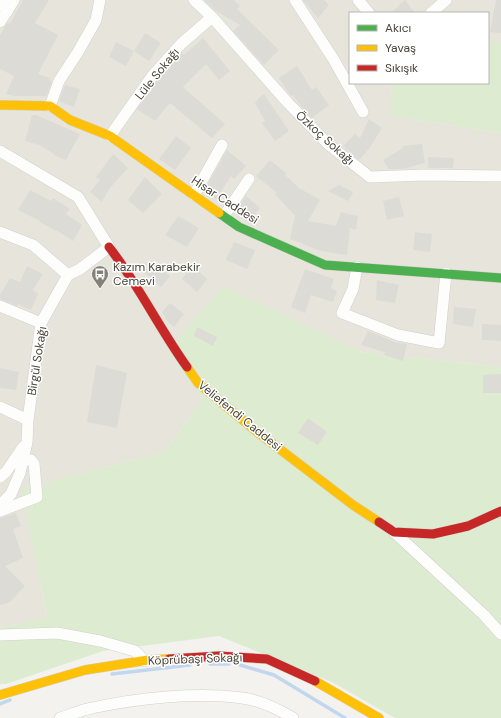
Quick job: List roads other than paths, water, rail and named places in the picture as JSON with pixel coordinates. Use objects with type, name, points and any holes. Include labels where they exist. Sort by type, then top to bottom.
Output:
[{"type":"street","points":[[1,0],[7,12]]},
{"type":"street","points":[[0,22],[14,0]]},
{"type":"street","points":[[0,105],[50,106],[59,81],[78,52],[96,20],[100,0]]},
{"type":"street","name":"Özkoç Sokağı","points":[[194,0],[288,103],[329,145],[370,177],[425,174],[501,176]]},
{"type":"street","points":[[295,0],[334,60],[363,112]]},
{"type":"street","points":[[432,12],[446,0]]},
{"type":"street","points":[[361,1],[368,12]]},
{"type":"street","name":"Lüle Sokağı","points":[[110,136],[153,75],[182,44],[212,18]]},
{"type":"street","name":"Hisar Caddesi","points":[[50,106],[70,120],[110,136],[240,227],[325,265],[501,278]]},
{"type":"street","points":[[194,195],[222,145]]},
{"type":"street","points":[[0,151],[78,197],[109,247]]},
{"type":"street","points":[[224,216],[249,179]]},
{"type":"street","points":[[0,232],[33,245],[68,275]]},
{"type":"street","name":"Birgül Sokağı","points":[[0,505],[11,494],[20,473],[23,460],[27,442],[28,420],[42,323],[68,275],[109,247]]},
{"type":"street","name":"Veliefendi Caddesi","points":[[109,247],[120,261],[169,342],[198,383],[256,431],[353,505],[394,532],[484,615],[501,634]]},
{"type":"street","points":[[357,267],[353,289],[342,313],[398,335],[439,343],[446,273]]},
{"type":"street","points":[[0,306],[42,323]]},
{"type":"street","points":[[0,407],[28,420]]},
{"type":"street","points":[[0,477],[6,472],[27,442]]},
{"type":"street","points":[[0,511],[37,497],[34,464],[31,460],[23,460]]},
{"type":"street","points":[[394,532],[433,534],[468,526],[501,511]]},
{"type":"street","points":[[0,635],[57,633],[100,641],[135,651],[145,661]]},
{"type":"street","name":"Köprübaşı Sokağı","points":[[0,695],[86,670],[145,661],[219,656],[267,659],[308,677],[379,718]]},
{"type":"street","points":[[60,718],[91,708],[140,700],[196,696],[243,698],[261,703],[293,718]]},
{"type":"waterway","points":[[210,664],[229,664]]},
{"type":"waterway","points":[[112,674],[190,665]]},
{"type":"waterway","points":[[240,665],[274,675],[345,718]]},
{"type":"waterway","points":[[0,704],[10,700]]},
{"type":"place","name":"Kazım Karabekir Cemevi","points":[[100,289]]}]
